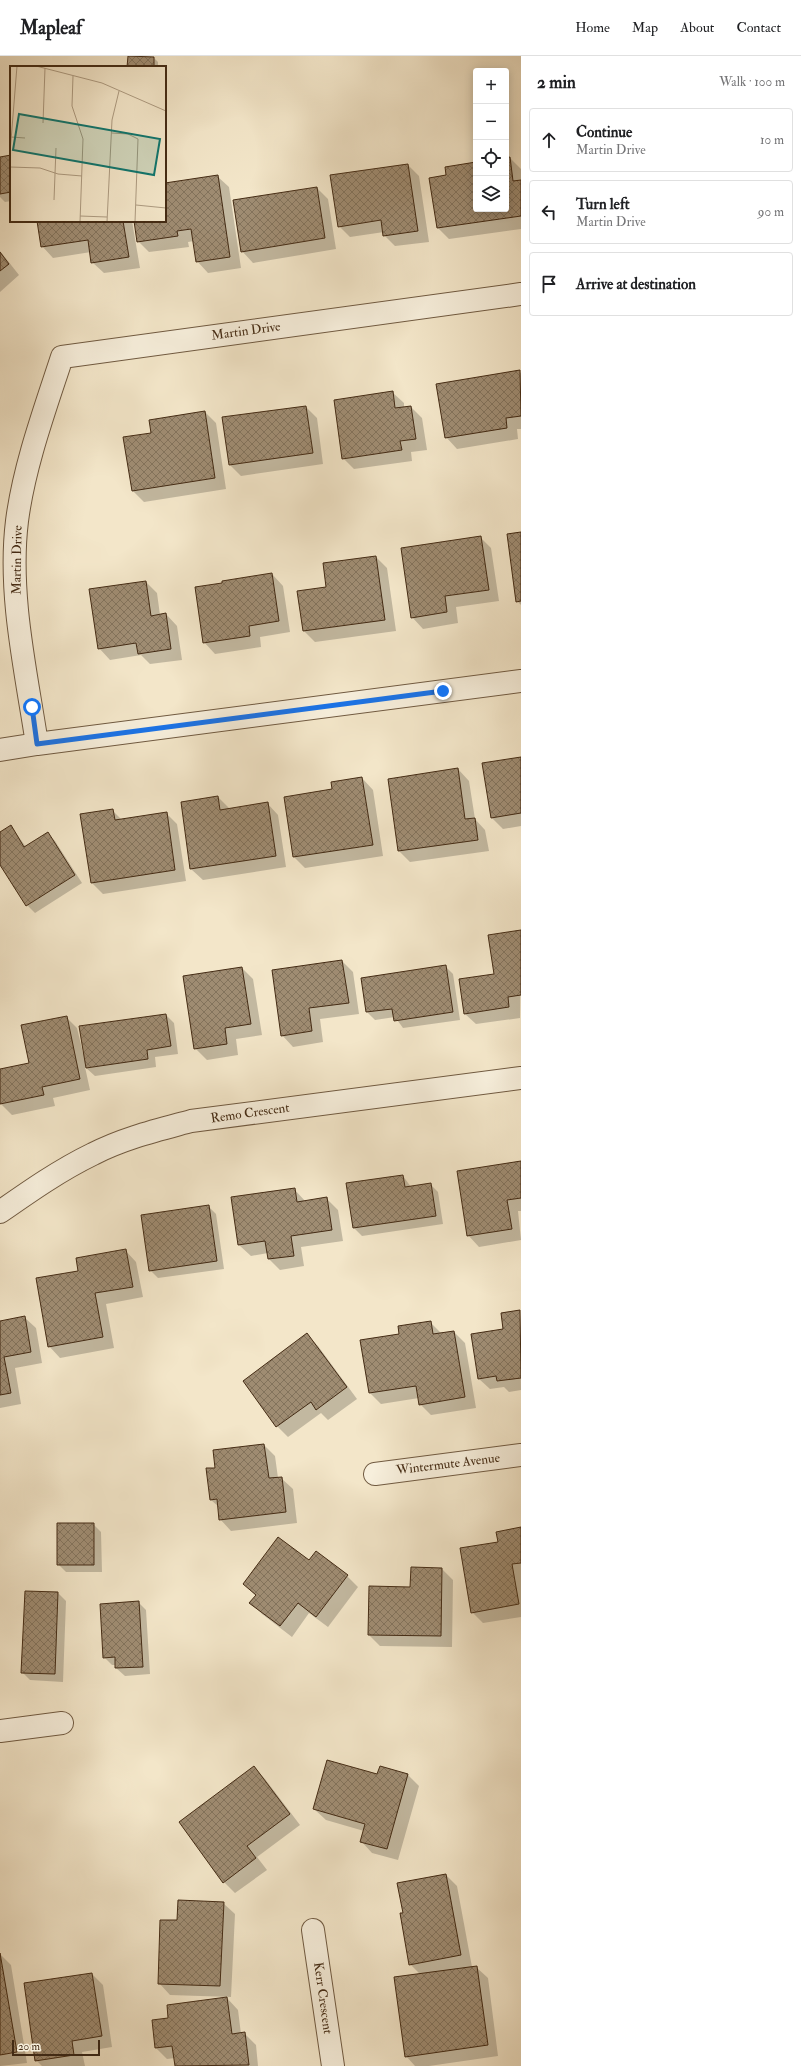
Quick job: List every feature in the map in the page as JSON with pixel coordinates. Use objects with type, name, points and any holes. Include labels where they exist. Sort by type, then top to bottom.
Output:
[{"type":"street","name":"Martin Drive","points":[[37,744],[15,592],[17,521],[33,449],[62,357],[521,294]]},
{"type":"street","points":[[0,750],[521,681]]},
{"type":"street","name":"Remo Crescent","points":[[0,1212],[46,1180],[94,1153],[141,1135],[192,1121],[521,1078]]},
{"type":"street","name":"Wintermute Avenue","points":[[375,1474],[521,1455]]},
{"type":"street","points":[[0,1732],[62,1723]]},
{"type":"street","name":"Kerr Crescent","points":[[313,1930],[333,2066]]},
{"type":"building","points":[[128,56],[154,57],[154,66],[127,66]]},
{"type":"building","points":[[10,155],[10,192],[0,194],[0,157]]},
{"type":"building","points":[[509,157],[513,181],[521,180],[521,216],[437,228],[429,178],[446,175],[445,167],[473,162],[473,212],[509,212]]},
{"type":"building","points":[[408,164],[418,231],[383,236],[381,220],[338,227],[330,175]]},
{"type":"building","points":[[218,175],[230,257],[196,262],[191,229],[177,231],[178,236],[137,242],[134,222],[166,222],[166,183]]},
{"type":"building","points":[[317,187],[325,238],[241,252],[233,200]]},
{"type":"building","points":[[37,222],[123,222],[129,257],[91,263],[88,240],[41,247]]},
{"type":"building","points":[[0,252],[9,264],[0,271]]},
{"type":"building","points":[[520,370],[521,416],[506,418],[507,428],[445,438],[436,384]]},
{"type":"building","points":[[393,391],[395,408],[411,406],[416,439],[400,441],[402,450],[342,459],[334,400]]},
{"type":"building","points":[[306,406],[313,453],[229,465],[222,417]]},
{"type":"building","points":[[205,411],[215,478],[132,491],[123,437],[151,433],[149,420]]},
{"type":"building","points":[[521,532],[521,601],[516,602],[507,534]]},
{"type":"building","points":[[481,536],[489,590],[445,596],[447,612],[411,618],[401,548]]},
{"type":"building","points":[[376,556],[385,620],[303,631],[297,591],[326,587],[323,563]]},
{"type":"building","points":[[272,573],[279,621],[249,626],[250,636],[203,643],[195,587]]},
{"type":"building","points":[[146,581],[151,616],[166,613],[171,649],[138,654],[136,643],[98,649],[89,589]]},
{"type":"building","points":[[521,757],[521,813],[491,818],[482,763]]},
{"type":"building","points":[[458,768],[465,819],[475,818],[478,840],[398,851],[388,779]]},
{"type":"building","points":[[362,777],[373,845],[293,857],[284,797],[332,789],[331,782]]},
{"type":"building","points":[[218,796],[220,810],[268,802],[276,856],[190,869],[181,802]]},
{"type":"building","points":[[113,809],[115,820],[167,812],[175,870],[91,883],[80,814]]},
{"type":"building","points":[[11,825],[24,847],[48,832],[75,875],[26,906],[0,865],[0,832]]},
{"type":"building","points":[[521,930],[521,995],[508,997],[509,1007],[464,1014],[459,979],[494,974],[488,935]]},
{"type":"building","points":[[342,960],[349,1003],[309,1008],[312,1031],[281,1036],[272,970]]},
{"type":"building","points":[[446,965],[453,1012],[394,1021],[392,1009],[366,1012],[361,978]]},
{"type":"building","points":[[242,967],[251,1024],[225,1028],[227,1044],[194,1049],[183,976]]},
{"type":"building","points":[[166,1014],[171,1046],[147,1050],[148,1059],[86,1068],[79,1026]]},
{"type":"building","points":[[67,1016],[80,1079],[42,1087],[44,1095],[0,1104],[0,1069],[29,1063],[21,1025]]},
{"type":"building","points":[[521,1161],[521,1198],[507,1200],[512,1229],[467,1236],[457,1171]]},
{"type":"building","points":[[403,1175],[405,1187],[431,1183],[436,1216],[353,1228],[346,1183]]},
{"type":"building","points":[[295,1188],[297,1202],[327,1197],[332,1230],[291,1236],[294,1256],[268,1259],[265,1241],[238,1245],[231,1197]]},
{"type":"building","points":[[209,1205],[217,1261],[149,1271],[141,1215]]},
{"type":"building","points":[[126,1249],[133,1287],[95,1293],[103,1337],[48,1347],[36,1278],[78,1271],[76,1258]]},
{"type":"building","points":[[520,1310],[521,1378],[497,1381],[496,1376],[478,1379],[471,1334],[503,1329],[501,1313]]},
{"type":"building","points":[[25,1316],[31,1352],[4,1357],[11,1393],[0,1395],[0,1321]]},
{"type":"building","points":[[431,1321],[433,1334],[454,1331],[465,1397],[419,1405],[416,1386],[369,1393],[360,1340],[399,1334],[398,1326]]},
{"type":"building","points":[[307,1333],[347,1387],[316,1410],[311,1402],[276,1427],[243,1381]]},
{"type":"building","points":[[264,1444],[269,1478],[282,1477],[286,1512],[219,1520],[217,1499],[210,1500],[206,1468],[215,1468],[213,1450]]},
{"type":"building","points":[[57,1523],[94,1523],[94,1565],[57,1565]]},
{"type":"building","points":[[521,1527],[521,1563],[512,1564],[519,1604],[471,1613],[460,1548],[498,1542],[496,1532]]},
{"type":"building","points":[[278,1537],[309,1560],[316,1551],[348,1575],[316,1617],[298,1603],[280,1626],[249,1603],[256,1595],[243,1584]]},
{"type":"building","points":[[411,1567],[442,1568],[441,1636],[368,1635],[369,1586],[410,1587]]},
{"type":"building","points":[[25,1591],[58,1592],[55,1674],[21,1673]]},
{"type":"building","points":[[139,1601],[143,1667],[115,1668],[115,1657],[103,1658],[100,1604]]},
{"type":"building","points":[[327,1760],[377,1774],[380,1766],[408,1774],[387,1849],[360,1842],[365,1824],[313,1809]]},
{"type":"building","points":[[254,1766],[290,1814],[247,1846],[256,1858],[223,1883],[179,1822]]},
{"type":"building","points":[[446,1874],[461,1955],[409,1965],[400,1913],[403,1913],[397,1883]]},
{"type":"building","points":[[178,1900],[224,1902],[220,1986],[158,1984],[160,1920],[177,1920]]},
{"type":"building","points":[[0,1953],[17,2052],[0,2055]]},
{"type":"building","points":[[477,1966],[488,2045],[405,2057],[394,1977]]},
{"type":"building","points":[[92,1973],[102,2036],[72,2041],[74,2055],[35,2061],[24,1983]]},
{"type":"building","points":[[227,1997],[232,2034],[245,2032],[249,2065],[175,2066],[172,2046],[155,2048],[152,2020],[168,2018],[167,2005]]},
{"type":"route","points":[[32,707],[37,744],[443,691]]}]
